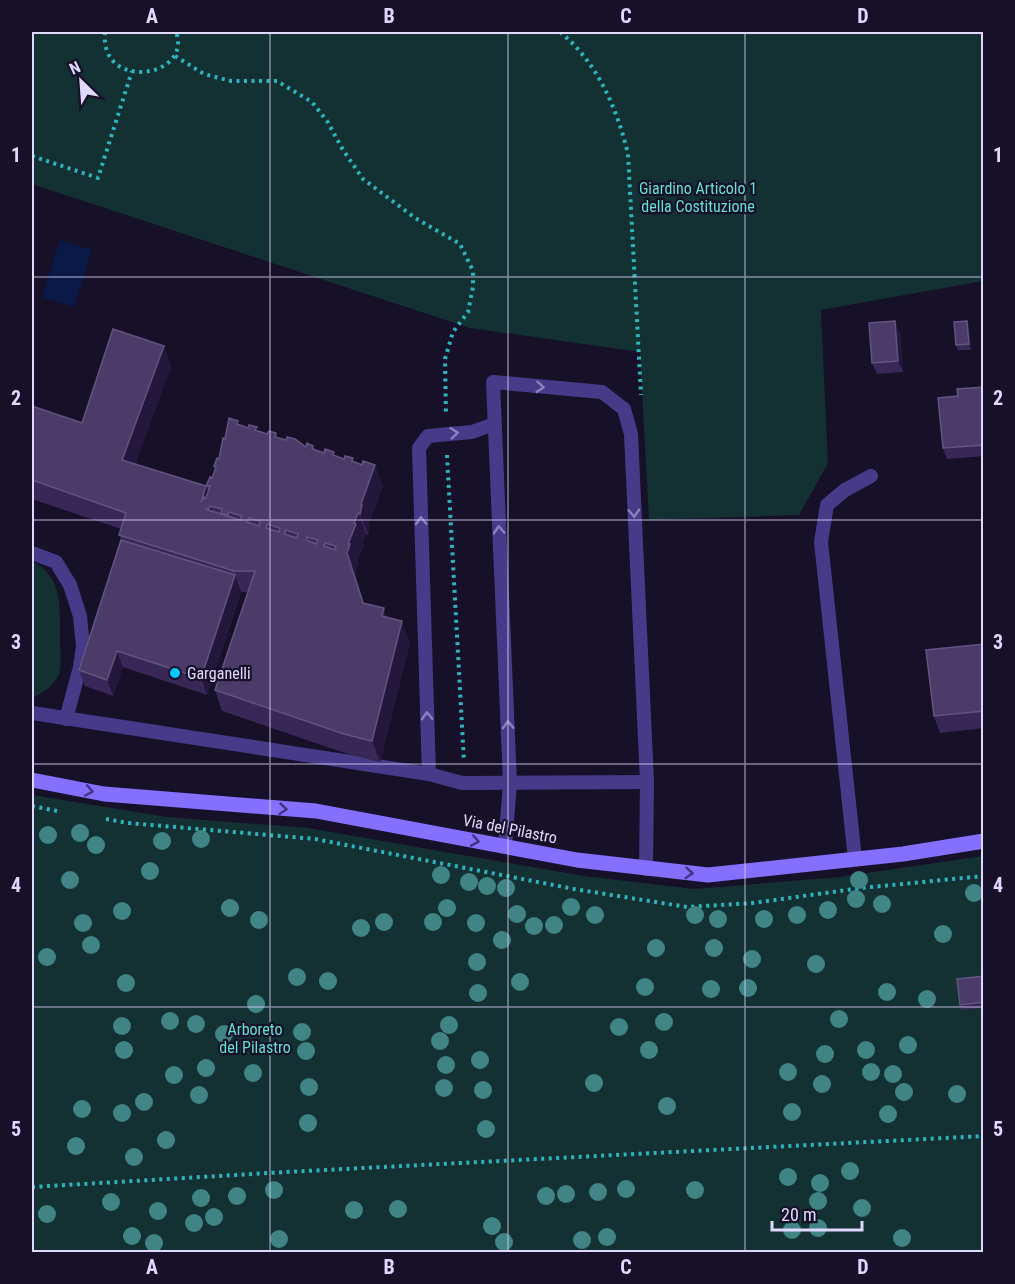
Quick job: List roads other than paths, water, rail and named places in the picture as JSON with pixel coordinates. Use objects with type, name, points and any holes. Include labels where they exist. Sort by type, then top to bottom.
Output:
[{"type":"street","name":"Via del Pilastro","points":[[32,780],[104,794],[316,812],[578,860],[708,875],[855,859],[984,841]]},
{"type":"lane","points":[[505,846],[510,783],[493,382],[602,392],[624,409],[631,434],[647,782],[646,869]]},
{"type":"lane","points":[[429,774],[419,447],[428,436],[472,432],[494,424]]},
{"type":"lane","points":[[855,859],[820,542],[828,505],[845,490],[871,476]]},
{"type":"lane","points":[[32,553],[56,562],[70,585],[80,616],[83,646],[80,667],[66,718]]},
{"type":"lane","points":[[32,713],[429,774],[462,783],[647,782]]},
{"type":"water","points":[[60,240],[92,250],[74,307],[42,297]]},
{"type":"place","name":"Garganelli","points":[[175,673]]},
{"type":"park label","name":"Giardino Articolo 1 della Costituzione","points":[[698,197]]},
{"type":"park label","name":"Arboreto del Pilastro","points":[[255,1038]]}]
